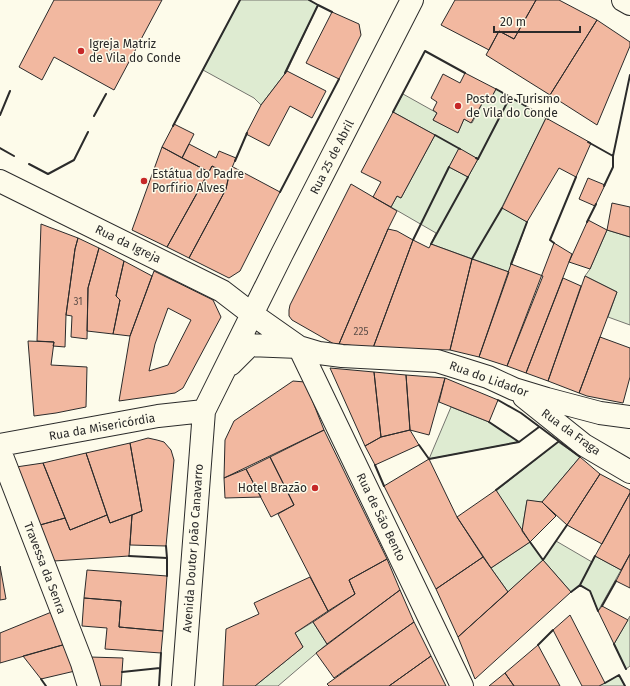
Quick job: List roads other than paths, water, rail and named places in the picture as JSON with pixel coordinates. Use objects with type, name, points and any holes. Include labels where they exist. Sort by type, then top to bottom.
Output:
[{"type":"street","name":"Rua 25 de Abril","points":[[204,411],[412,0]]},
{"type":"street","points":[[623,0],[630,4]]},
{"type":"street","name":"Rua da Igreja","points":[[0,181],[222,291],[299,347]]},
{"type":"street","points":[[224,371],[250,345],[299,347]]},
{"type":"street","name":"Rua do Lidador","points":[[299,347],[319,353],[342,356],[437,361],[488,377],[514,389],[547,399],[600,413],[630,417]]},
{"type":"street","name":"Rua de São Bento","points":[[299,347],[462,686]]},
{"type":"street","name":"Rua da Fraga","points":[[514,389],[584,445],[630,472]]},
{"type":"street","name":"Rua da Misericórdia","points":[[0,445],[158,416],[204,411]]},
{"type":"street","name":"Avenida Doutor João Canavarro","points":[[183,686],[204,411]]},
{"type":"street","name":"Travessa da Senra","points":[[0,451],[82,663],[89,686]]},
{"type":"place","name":"Igreja Matriz de Vila do Conde","points":[[81,51]]},
{"type":"place","name":"Posto de Turismo de Vila do Conde","points":[[458,106]]},
{"type":"place","name":"Estátua do Padre Porfírio Alves","points":[[144,181]]},
{"type":"place","name":"Hotel Brazão","points":[[315,488]]}]
